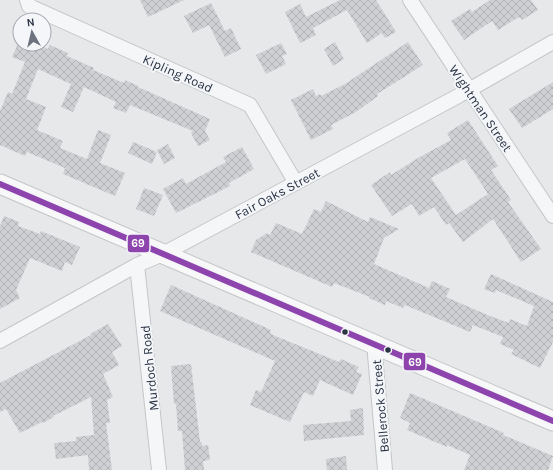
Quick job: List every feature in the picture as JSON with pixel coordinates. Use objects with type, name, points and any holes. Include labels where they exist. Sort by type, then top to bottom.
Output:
[{"type":"main road","points":[[0,184],[553,421]]},
{"type":"street","name":"Kipling Road","points":[[27,0],[29,6],[250,105],[296,183]]},
{"type":"street","name":"Wightman Street","points":[[410,0],[553,216]]},
{"type":"street","name":"Fair Oaks Street","points":[[0,341],[137,265],[163,254],[469,90],[553,42]]},
{"type":"street","name":"Murdoch Road","points":[[137,265],[159,470]]},
{"type":"street","name":"Bellerock Street","points":[[374,343],[385,470]]},
{"type":"building","points":[[140,0],[184,0],[148,17]]},
{"type":"building","points":[[340,0],[376,0],[396,32],[385,38],[382,33],[367,43],[347,10],[313,28],[316,35],[300,43],[285,12],[300,4],[306,17]]},
{"type":"building","points":[[490,0],[531,0],[538,10],[522,20],[519,17],[498,30],[492,21],[464,40],[451,21],[470,9],[472,12]]},
{"type":"building","points":[[211,3],[225,31],[231,28],[241,49],[225,57],[209,25],[193,33],[184,16]]},
{"type":"building","points":[[335,42],[344,59],[333,66],[324,49]]},
{"type":"building","points":[[408,42],[423,65],[377,94],[378,96],[356,112],[331,125],[333,129],[311,140],[291,100],[313,89],[316,96],[320,94],[321,96],[345,84]]},
{"type":"building","points":[[281,43],[287,54],[282,56],[286,64],[266,74],[256,55]]},
{"type":"building","points":[[52,46],[68,53],[67,56],[94,68],[93,70],[124,83],[125,80],[210,119],[205,131],[210,140],[198,146],[191,133],[193,131],[130,105],[126,113],[113,108],[116,102],[84,87],[73,112],[61,107],[71,84],[38,69],[26,99],[46,107],[37,130],[63,141],[60,148],[87,159],[98,130],[111,135],[100,163],[125,173],[115,196],[63,174],[65,168],[27,152],[25,156],[0,145],[0,111],[8,92],[12,94],[25,62],[12,57],[14,52],[52,52]]},
{"type":"building","points":[[553,82],[553,109],[522,128],[509,109]]},
{"type":"building","points":[[468,120],[498,166],[491,170],[511,200],[508,202],[541,249],[521,262],[493,219],[463,242],[449,223],[446,225],[434,207],[419,216],[412,204],[392,216],[371,185],[390,172],[391,175],[451,140],[447,133]],"holes":[[[465,159],[488,194],[456,215],[431,178]]]},
{"type":"building","points":[[133,142],[157,152],[152,164],[128,153]]},
{"type":"building","points":[[168,144],[175,158],[164,164],[157,150]]},
{"type":"building","points":[[242,147],[254,169],[229,183],[230,186],[176,213],[163,189],[183,178],[186,184],[226,162],[223,157]]},
{"type":"building","points":[[144,188],[163,195],[154,216],[136,209]]},
{"type":"building","points":[[326,201],[368,222],[370,217],[399,229],[384,238],[374,264],[429,288],[432,281],[450,289],[446,297],[509,323],[510,319],[527,326],[534,306],[496,290],[495,293],[484,289],[491,274],[553,302],[553,342],[540,368],[511,354],[514,350],[500,344],[503,337],[473,325],[470,332],[405,305],[403,308],[386,301],[385,305],[369,298],[370,297],[334,283],[332,287],[251,252],[256,240],[267,233],[270,235],[276,223],[302,234],[314,209],[321,212]]},
{"type":"building","points":[[4,216],[19,222],[18,226],[40,234],[41,231],[80,247],[72,265],[65,262],[62,271],[30,258],[16,290],[20,298],[0,309],[0,226]]},
{"type":"building","points":[[171,285],[271,330],[270,333],[273,335],[339,362],[341,359],[359,367],[356,372],[362,374],[353,395],[320,380],[313,396],[304,392],[290,422],[250,405],[256,390],[261,392],[275,361],[160,311]]},
{"type":"building","points":[[108,324],[122,346],[112,352],[119,365],[103,374],[113,397],[107,400],[110,423],[106,423],[112,470],[89,470],[88,455],[56,459],[54,443],[76,441],[76,437],[94,435],[91,397],[53,416],[54,417],[43,423],[42,422],[20,433],[6,409],[0,412],[0,383],[91,335],[90,334]]},
{"type":"building","points":[[191,364],[200,442],[202,442],[202,446],[208,445],[210,460],[203,461],[204,470],[185,470],[182,431],[178,431],[176,404],[174,404],[171,366]]},
{"type":"building","points":[[410,393],[504,433],[503,435],[553,456],[548,470],[464,470],[470,455],[407,430],[410,423],[400,418]]},
{"type":"building","points":[[363,408],[364,435],[304,441],[303,425],[351,421],[350,410]]},
{"type":"building","points":[[346,456],[347,470],[327,470],[326,459]]},
{"type":"transit line","name":"69","points":[[0,184],[553,421]]}]
